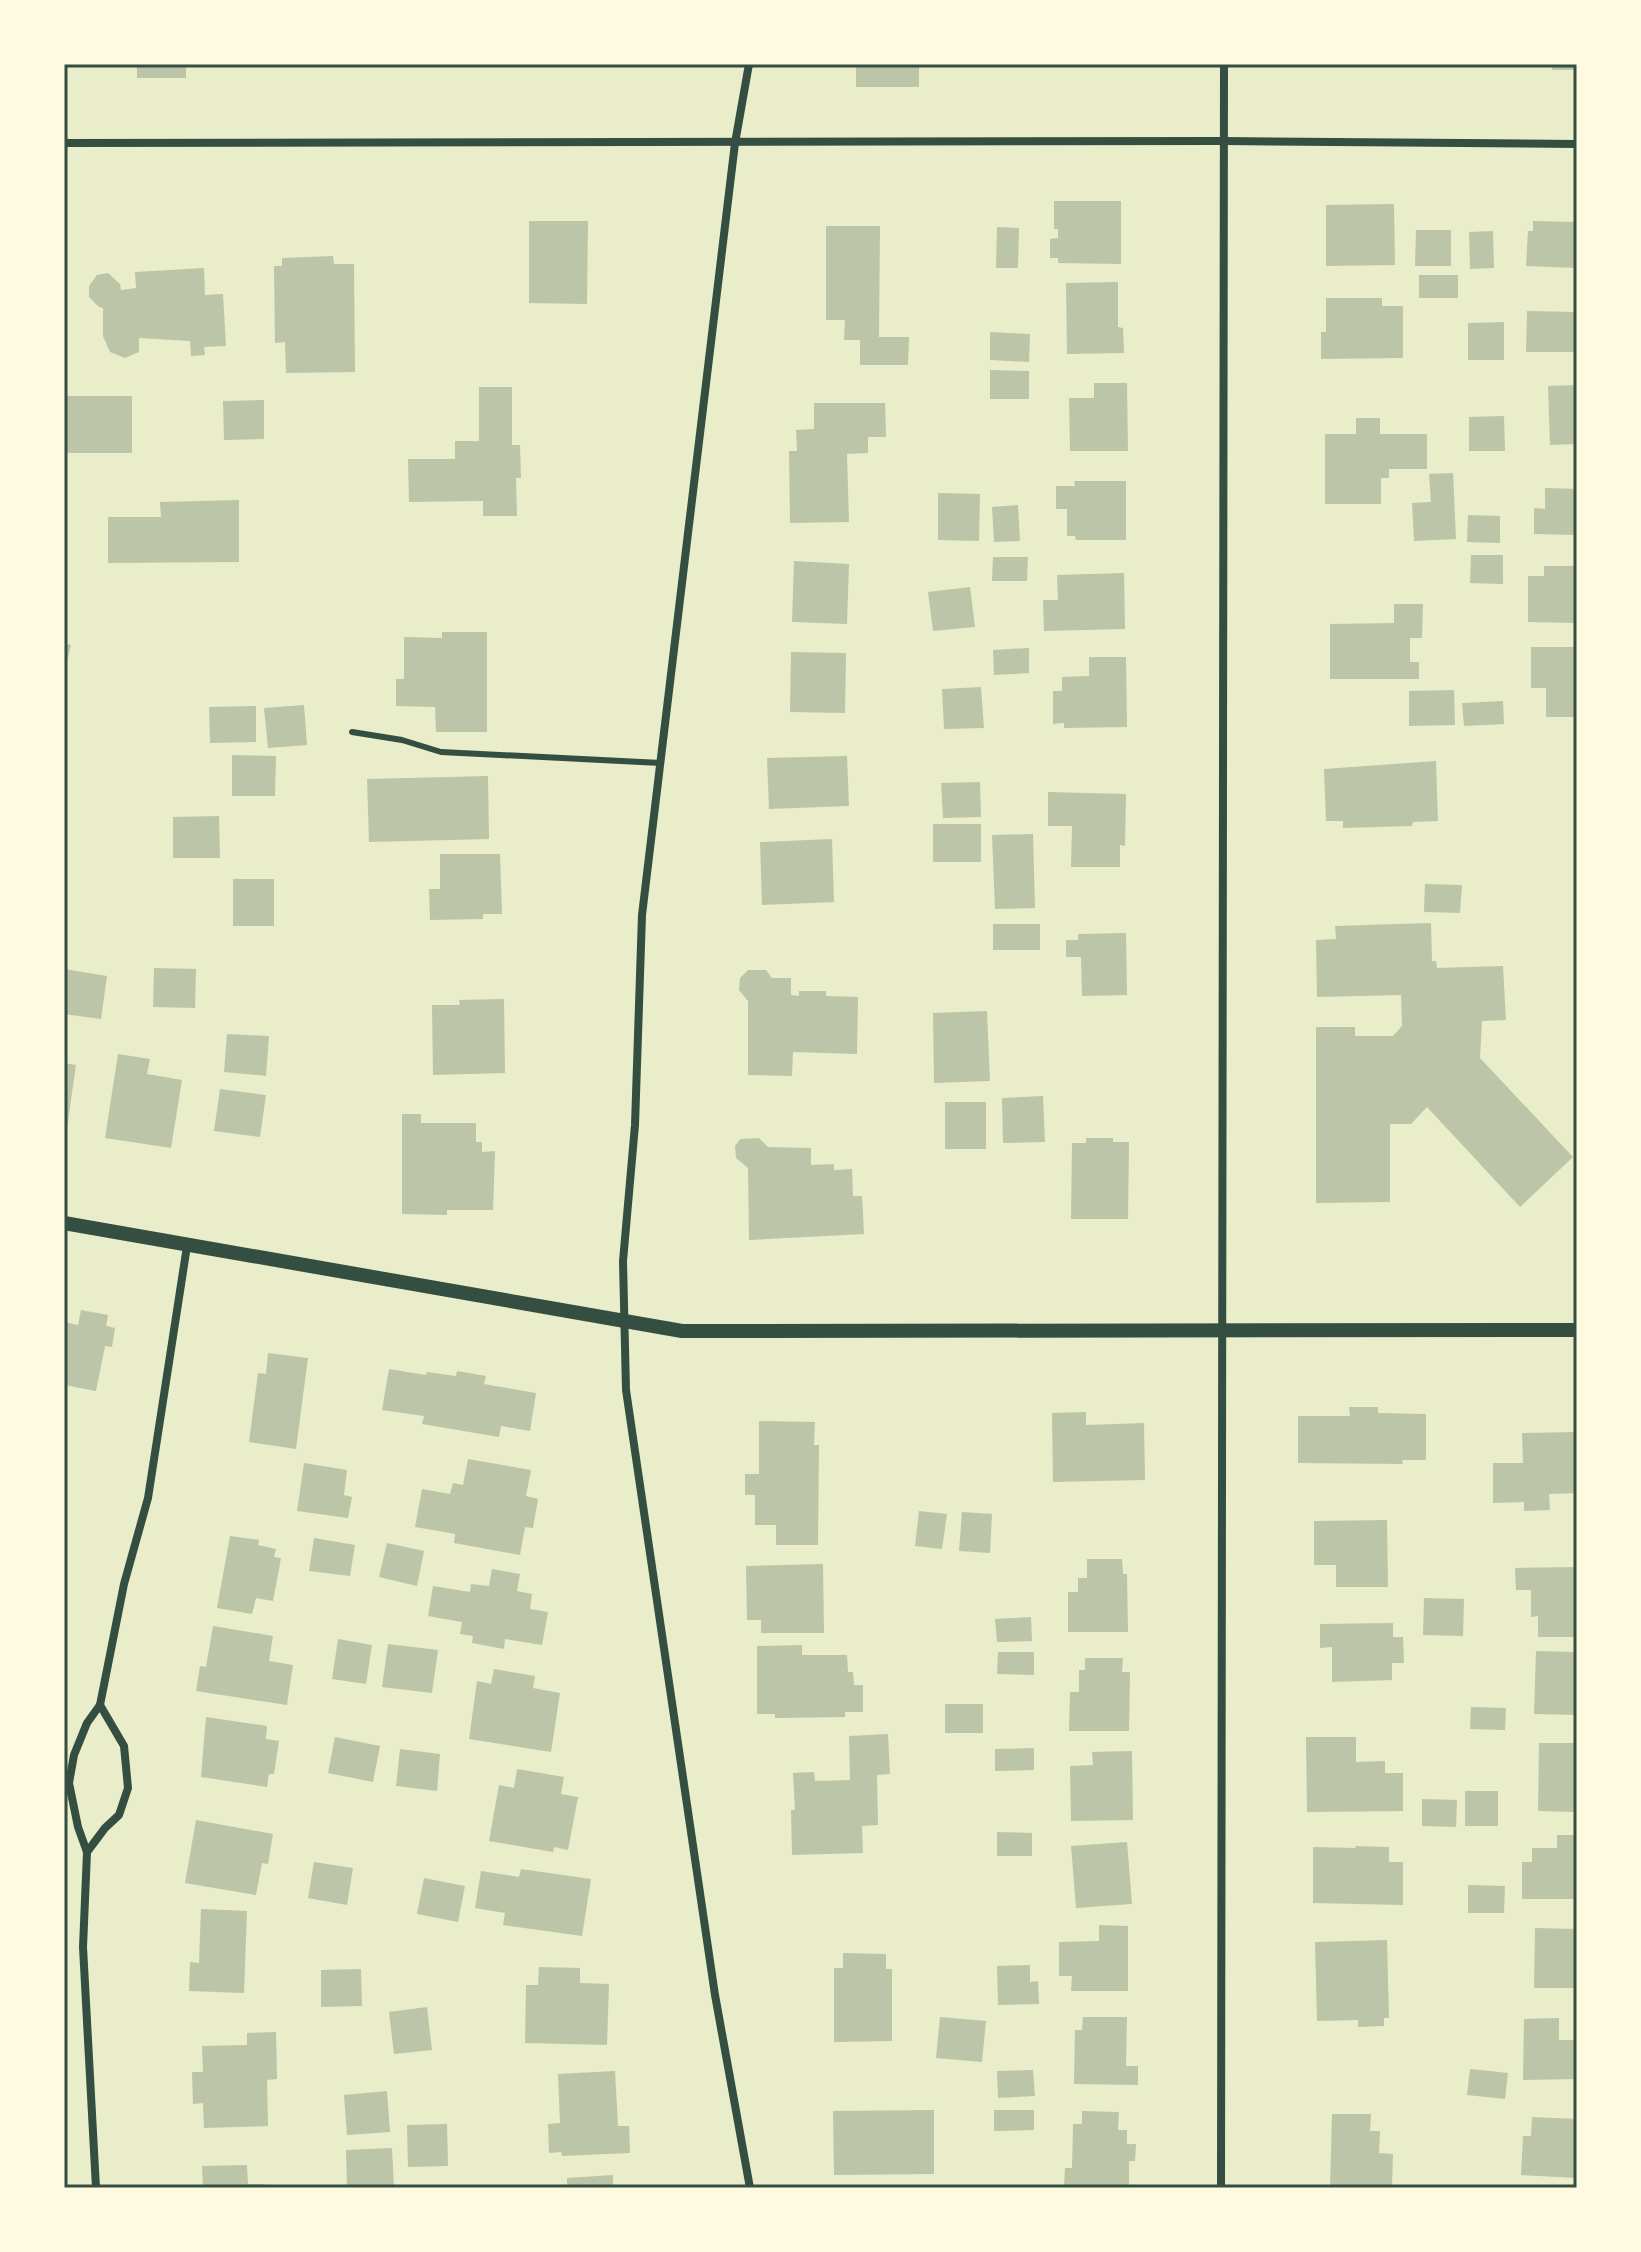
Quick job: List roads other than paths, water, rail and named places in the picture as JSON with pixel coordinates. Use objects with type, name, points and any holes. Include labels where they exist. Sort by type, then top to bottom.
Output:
[{"type":"street","points":[[749,64],[735,143],[642,915],[635,1125],[623,1261],[628,1405],[715,1995],[750,2188]]},
{"type":"street","points":[[1221,2188],[1224,64]]},
{"type":"street","points":[[64,143],[1223,141],[1577,144]]},
{"type":"street","points":[[64,1223],[682,1331],[1577,1330]]},
{"type":"street","points":[[96,2188],[83,1947],[87,1852],[69,1783],[74,1755],[87,1723],[100,1705],[124,1584],[148,1498],[187,1246]]},
{"type":"street","points":[[87,1852],[119,1815],[128,1788],[124,1746],[100,1705]]},
{"type":"lane","points":[[352,732],[402,740],[441,752],[661,763]]}]
